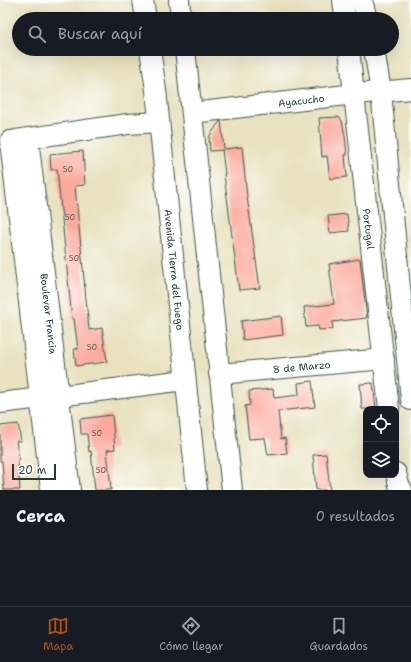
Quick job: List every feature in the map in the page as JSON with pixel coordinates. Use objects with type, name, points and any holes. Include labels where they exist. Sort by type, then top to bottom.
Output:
[{"type":"street","points":[[143,0],[145,12]]},
{"type":"street","points":[[179,0],[180,12]]},
{"type":"street","points":[[343,0],[344,12]]},
{"type":"street","points":[[362,0],[365,12]]},
{"type":"street","name":"Avenida Tierra del Fuego","points":[[151,56],[156,90],[158,122],[197,490]]},
{"type":"street","points":[[186,56],[218,374],[232,490]]},
{"type":"street","name":"Portugal","points":[[350,56],[389,406]]},
{"type":"street","points":[[375,56],[381,92],[411,400]]},
{"type":"street","name":"Ayacucho","points":[[192,113],[411,89]]},
{"type":"street","points":[[13,140],[128,124],[158,122]]},
{"type":"street","name":"Boulevar Francia","points":[[13,140],[50,397],[70,490]]},
{"type":"street","name":"8 de Marzo","points":[[218,374],[384,359]]},
{"type":"street","points":[[0,403],[185,380]]},
{"type":"street","name":"Boulevar Francia","points":[[50,397],[51,490]]},
{"type":"street","points":[[397,478],[402,490]]},
{"type":"building","points":[[339,117],[342,121],[345,136],[347,177],[330,179],[327,156],[322,157],[319,118]]},
{"type":"building","points":[[220,121],[224,149],[242,147],[247,197],[260,288],[239,290],[222,150],[210,151],[209,137]]},
{"type":"building","points":[[83,151],[85,185],[75,186],[89,330],[102,328],[107,362],[76,366],[74,349],[78,349],[74,319],[72,319],[57,169],[51,170],[50,154]]},
{"type":"building","points":[[347,214],[349,231],[330,233],[328,216]]},
{"type":"building","points":[[360,259],[367,318],[332,322],[333,329],[319,330],[318,326],[306,327],[304,307],[334,304],[329,264]]},
{"type":"building","points":[[281,316],[283,335],[243,340],[241,321]]},
{"type":"building","points":[[312,381],[315,407],[278,411],[281,439],[285,438],[287,453],[268,455],[265,438],[249,439],[245,406],[250,405],[249,391],[273,389],[274,398],[299,395],[298,383]]},
{"type":"building","points":[[373,383],[376,406],[363,406],[362,409],[360,384]]},
{"type":"building","points":[[112,415],[115,449],[107,450],[111,490],[95,490],[91,451],[89,452],[87,434],[81,434],[80,419]]},
{"type":"building","points":[[18,424],[21,441],[16,441],[19,459],[20,490],[4,490],[2,461],[0,461],[0,426]]},
{"type":"building","points":[[326,454],[330,490],[316,490],[313,455]]}]
